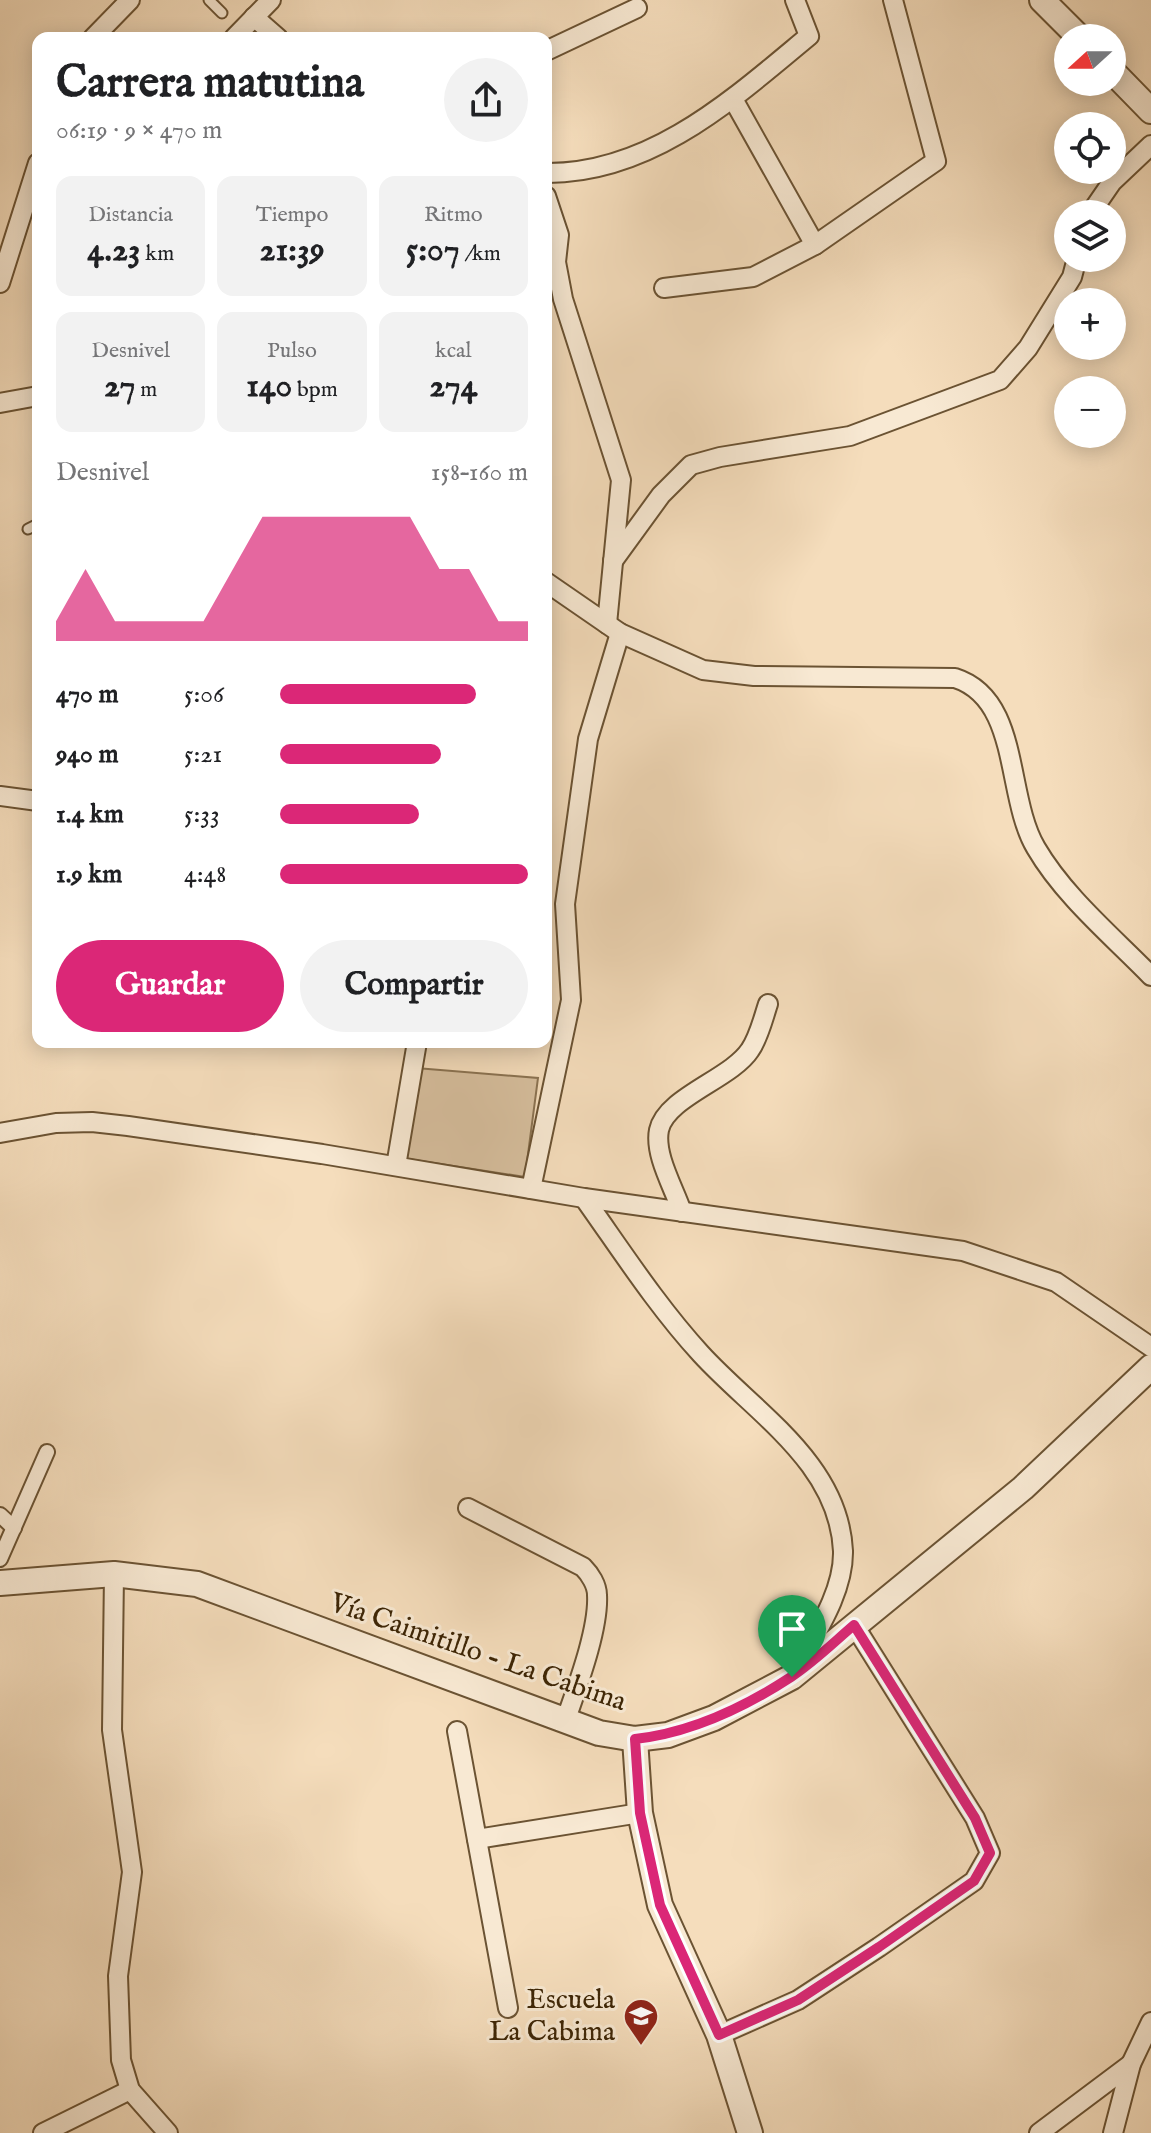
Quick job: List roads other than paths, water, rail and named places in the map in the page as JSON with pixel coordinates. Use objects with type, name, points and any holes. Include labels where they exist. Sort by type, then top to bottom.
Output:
[{"type":"street","points":[[99,32],[130,0]]},
{"type":"street","points":[[240,32],[271,0]]},
{"type":"street","points":[[552,48],[635,4],[656,0]]},
{"type":"street","points":[[552,172],[591,169],[637,155],[693,127],[733,99],[809,36],[795,0]]},
{"type":"street","points":[[664,288],[753,277],[815,245],[936,161],[893,0]]},
{"type":"street","points":[[1042,0],[1066,24]]},
{"type":"street","points":[[254,17],[271,32]]},
{"type":"street","points":[[1126,85],[1151,111]]},
{"type":"street","points":[[733,99],[815,245]]},
{"type":"street","points":[[1100,200],[1112,182],[1151,145]]},
{"type":"street","points":[[0,283],[32,182]]},
{"type":"street","points":[[531,1189],[571,1000],[565,904],[586,753],[614,629],[613,561],[621,480],[552,274],[559,235],[552,214]]},
{"type":"street","points":[[613,561],[661,495],[691,465],[720,457],[850,436],[1000,380],[1028,348],[1073,272]]},
{"type":"street","points":[[0,403],[32,397]]},
{"type":"street","points":[[552,586],[614,629],[703,670],[754,676],[955,678],[972,683],[995,710],[1033,844],[1048,868],[1151,976]]},
{"type":"street","points":[[0,796],[32,800]]},
{"type":"street","points":[[682,1212],[660,1152],[659,1132],[663,1118],[750,1051],[768,1004]]},
{"type":"street","points":[[396,1166],[416,1048]]},
{"type":"street","points":[[0,1133],[56,1123],[92,1122],[396,1166],[584,1198],[963,1251],[1056,1282],[1151,1347]]},
{"type":"street","points":[[584,1198],[700,1354],[815,1468],[834,1507],[843,1552],[836,1590],[792,1677]]},
{"type":"street","name":"Vía Caimitillo - La Cabima","points":[[0,1583],[114,1574],[197,1584],[599,1733],[635,1739],[668,1735],[714,1718],[792,1677],[1023,1488],[1151,1367]]},
{"type":"street","points":[[0,1559],[47,1452]]},
{"type":"street","points":[[468,1508],[583,1567],[591,1576],[597,1594],[586,1658],[566,1719]]},
{"type":"street","points":[[0,1515],[14,1528]]},
{"type":"street","points":[[114,1574],[112,1730],[132,1872],[118,1976],[121,2060],[130,2090],[168,2133]]},
{"type":"street","points":[[719,2035],[798,2000],[879,1947],[974,1881],[990,1853],[975,1818],[854,1625]]},
{"type":"street","points":[[457,1731],[508,2008]]},
{"type":"street","points":[[635,1739],[640,1813],[660,1905],[719,2035],[750,2133]]},
{"type":"street","points":[[477,1839],[640,1813]]},
{"type":"street","points":[[1113,2133],[1131,2064],[1151,2022]]},
{"type":"street","points":[[1039,2133],[1131,2064]]},
{"type":"street","points":[[43,2133],[130,2090]]},
{"type":"lane","points":[[209,0],[222,13]]},
{"type":"lane","points":[[28,529],[32,527]]},
{"type":"place","name":"Escuela La Cabima","points":[[641,2047]]}]
